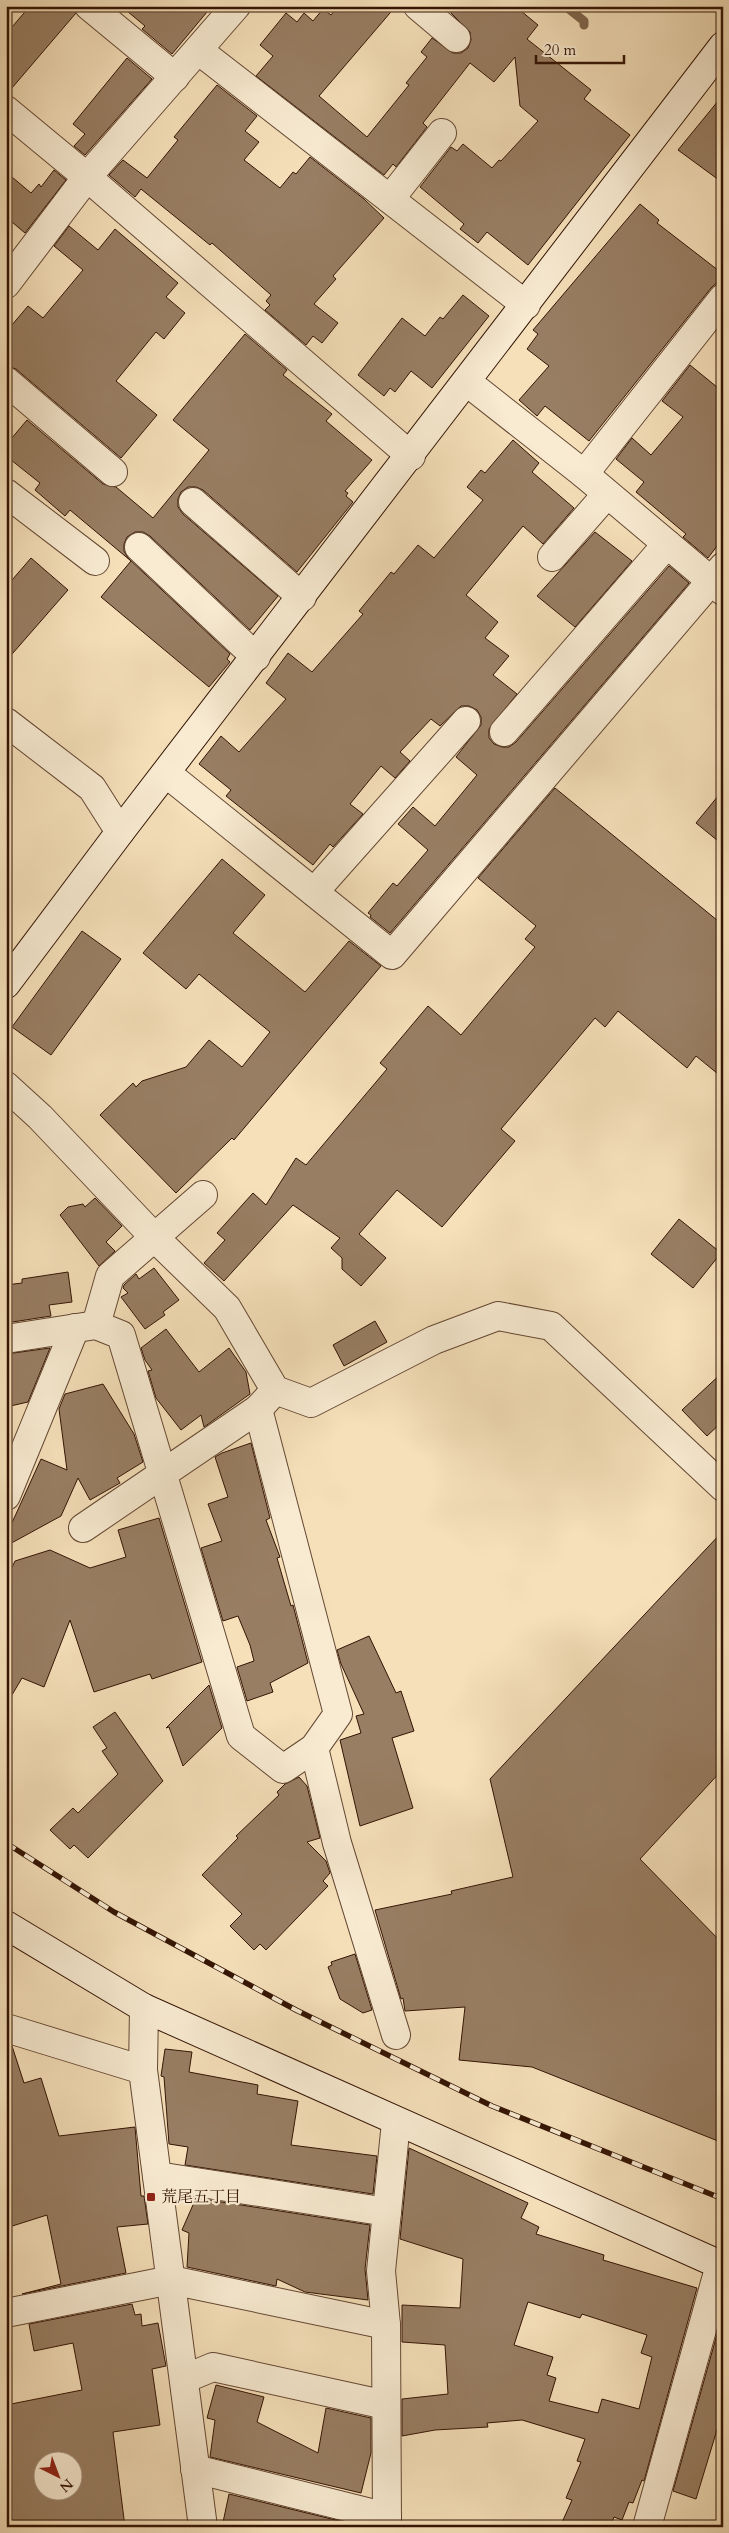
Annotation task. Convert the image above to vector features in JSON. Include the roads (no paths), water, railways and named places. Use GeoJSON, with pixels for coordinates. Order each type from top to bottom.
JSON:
{"type":"FeatureCollection","features":[{"type":"Feature","properties":{"kind":"street"},"geometry":{"type":"LineString","coordinates":[[89,6],[175,77]]}},
{"type":"Feature","properties":{"kind":"street"},"geometry":{"type":"LineString","coordinates":[[6,284],[87,177],[236,6]]}},
{"type":"Feature","properties":{"kind":"street"},"geometry":{"type":"LineString","coordinates":[[418,6],[456,38]]}},
{"type":"Feature","properties":{"kind":"street"},"geometry":{"type":"LineString","coordinates":[[6,984],[120,832],[723,46]]}},
{"type":"Feature","properties":{"kind":"street"},"geometry":{"type":"LineString","coordinates":[[198,50],[526,305]]}},
{"type":"Feature","properties":{"kind":"street"},"geometry":{"type":"LineString","coordinates":[[6,110],[87,177],[410,456]]}},
{"type":"Feature","properties":{"kind":"street"},"geometry":{"type":"LineString","coordinates":[[390,199],[442,134]]}},
{"type":"Feature","properties":{"kind":"street"},"geometry":{"type":"LineString","coordinates":[[584,474],[723,298]]}},
{"type":"Feature","properties":{"kind":"street"},"geometry":{"type":"LineString","coordinates":[[6,382],[114,472]]}},
{"type":"Feature","properties":{"kind":"street"},"geometry":{"type":"LineString","coordinates":[[166,773],[392,955],[719,579],[667,544],[584,474],[467,382]]}},
{"type":"Feature","properties":{"kind":"street"},"geometry":{"type":"LineString","coordinates":[[6,493],[95,562]]}},
{"type":"Feature","properties":{"kind":"street"},"geometry":{"type":"LineString","coordinates":[[552,557],[607,494]]}},
{"type":"Feature","properties":{"kind":"street"},"geometry":{"type":"LineString","coordinates":[[193,502],[302,597]]}},
{"type":"Feature","properties":{"kind":"street"},"geometry":{"type":"LineString","coordinates":[[504,732],[667,544]]}},
{"type":"Feature","properties":{"kind":"street"},"geometry":{"type":"LineString","coordinates":[[139,547],[256,657]]}},
{"type":"Feature","properties":{"kind":"street"},"geometry":{"type":"LineString","coordinates":[[6,722],[92,788],[120,832]]}},
{"type":"Feature","properties":{"kind":"street"},"geometry":{"type":"LineString","coordinates":[[314,892],[466,722]]}},
{"type":"Feature","properties":{"kind":"street"},"geometry":{"type":"LineString","coordinates":[[6,1086],[40,1117],[156,1239],[227,1308],[266,1400],[338,1714],[314,1748],[283,1769],[241,1736],[121,1334],[85,1327],[6,1339]]}},
{"type":"Feature","properties":{"kind":"street"},"geometry":{"type":"LineString","coordinates":[[6,1496],[110,1276],[156,1239],[203,1195]]}},
{"type":"Feature","properties":{"kind":"street"},"geometry":{"type":"LineString","coordinates":[[83,1528],[266,1400],[311,1403],[434,1340],[498,1316],[551,1326],[723,1487]]}},
{"type":"Feature","properties":{"kind":"street"},"geometry":{"type":"LineString","coordinates":[[314,1748],[336,1843],[396,2035]]}},
{"type":"Feature","properties":{"kind":"street"},"geometry":{"type":"LineString","coordinates":[[6,1925],[144,2008],[396,2122],[722,2265],[647,2527]]}},
{"type":"Feature","properties":{"kind":"street"},"geometry":{"type":"LineString","coordinates":[[144,2008],[143,2070],[203,2527]]}},
{"type":"Feature","properties":{"kind":"street"},"geometry":{"type":"LineString","coordinates":[[6,2028],[143,2070]]}},
{"type":"Feature","properties":{"kind":"street"},"geometry":{"type":"LineString","coordinates":[[195,2469],[387,2522],[386,2326],[381,2271],[396,2122]]}},
{"type":"Feature","properties":{"kind":"street"},"geometry":{"type":"LineString","coordinates":[[157,2176],[386,2212]]}},
{"type":"Feature","properties":{"kind":"street"},"geometry":{"type":"LineString","coordinates":[[6,2313],[171,2280],[386,2326]]}},
{"type":"Feature","properties":{"kind":"street"},"geometry":{"type":"LineString","coordinates":[[184,2379],[213,2367],[386,2405]]}},
{"type":"Feature","properties":{"kind":"waterway"},"geometry":{"type":"LineString","coordinates":[[565,6],[584,21],[584,25]]}},
{"type":"Feature","properties":{"kind":"railway"},"geometry":{"type":"LineString","coordinates":[[6,1843],[114,1912],[296,2010],[492,2106],[723,2199]]}},
{"type":"Feature","properties":{"kind":"place","name":"荒尾五丁目"},"geometry":{"type":"Point","coordinates":[151,2197]}}]}
